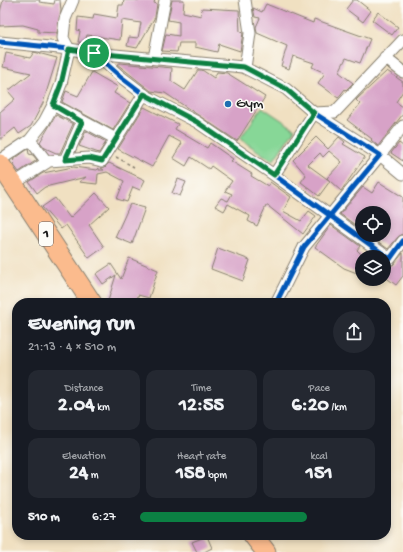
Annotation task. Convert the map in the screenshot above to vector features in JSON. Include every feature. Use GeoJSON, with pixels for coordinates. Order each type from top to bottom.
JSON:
{"type":"FeatureCollection","features":[{"type":"Feature","properties":{"kind":"highway","name":"1"},"geometry":{"type":"LineString","coordinates":[[0,164],[89,298]]}},
{"type":"Feature","properties":{"kind":"highway"},"geometry":{"type":"LineString","coordinates":[[257,540],[266,552]]}},
{"type":"Feature","properties":{"kind":"street"},"geometry":{"type":"LineString","coordinates":[[0,160],[30,140],[44,122],[53,105],[61,84],[69,49],[63,38],[65,19],[73,0]]}},
{"type":"Feature","properties":{"kind":"street"},"geometry":{"type":"LineString","coordinates":[[154,58],[165,0]]}},
{"type":"Feature","properties":{"kind":"street"},"geometry":{"type":"LineString","coordinates":[[245,0],[250,33],[245,68]]}},
{"type":"Feature","properties":{"kind":"street"},"geometry":{"type":"LineString","coordinates":[[314,113],[335,112],[403,40]]}},
{"type":"Feature","properties":{"kind":"street"},"geometry":{"type":"LineString","coordinates":[[0,42],[245,68],[286,89],[314,113],[380,155],[403,174]]}},
{"type":"Feature","properties":{"kind":"street"},"geometry":{"type":"LineString","coordinates":[[94,53],[121,77],[144,94],[197,122],[331,215],[390,259],[403,241]]}},
{"type":"Feature","properties":{"kind":"street"},"geometry":{"type":"LineString","coordinates":[[385,58],[403,72]]}},
{"type":"Feature","properties":{"kind":"street"},"geometry":{"type":"LineString","coordinates":[[13,184],[47,162],[89,158],[102,161],[144,94]]}},
{"type":"Feature","properties":{"kind":"street"},"geometry":{"type":"LineString","coordinates":[[53,105],[116,139]]}},
{"type":"Feature","properties":{"kind":"street"},"geometry":{"type":"LineString","coordinates":[[274,175],[314,113]]}},
{"type":"Feature","properties":{"kind":"street"},"geometry":{"type":"LineString","coordinates":[[65,160],[82,122]]}},
{"type":"Feature","properties":{"kind":"street"},"geometry":{"type":"LineString","coordinates":[[278,298],[304,247],[403,126]]}},
{"type":"Feature","properties":{"kind":"street"},"geometry":{"type":"LineString","coordinates":[[30,140],[47,162]]}},
{"type":"Feature","properties":{"kind":"path"},"geometry":{"type":"LineString","coordinates":[[108,152],[134,167]]}},
{"type":"Feature","properties":{"kind":"green space"},"geometry":{"type":"Polygon","coordinates":[[[262,107],[295,129],[273,161],[240,139],[262,107]]]}},
{"type":"Feature","properties":{"kind":"building"},"geometry":{"type":"Polygon","coordinates":[[[3,0],[40,0],[39,2],[54,4],[55,0],[60,0],[61,11],[57,33],[38,32],[38,29],[23,25],[0,26],[0,12],[3,0]]]}},
{"type":"Feature","properties":{"kind":"building"},"geometry":{"type":"Polygon","coordinates":[[[124,0],[155,0],[154,3],[157,4],[155,17],[137,48],[127,46],[129,37],[138,38],[141,23],[122,20],[120,40],[87,35],[85,43],[78,42],[80,31],[77,30],[78,17],[93,19],[94,14],[117,18],[119,5],[123,5],[124,0]]]}},
{"type":"Feature","properties":{"kind":"building"},"geometry":{"type":"Polygon","coordinates":[[[172,0],[184,0],[183,12],[201,16],[202,8],[239,10],[240,32],[243,33],[240,51],[219,44],[217,52],[195,47],[195,43],[179,43],[177,52],[162,51],[166,34],[179,36],[179,22],[168,20],[172,0]]]}},
{"type":"Feature","properties":{"kind":"building"},"geometry":{"type":"Polygon","coordinates":[[[353,0],[357,0],[371,11],[363,22],[346,9],[353,0]]]}},
{"type":"Feature","properties":{"kind":"building"},"geometry":{"type":"Polygon","coordinates":[[[266,4],[313,23],[314,19],[370,39],[360,63],[346,58],[339,72],[353,83],[346,90],[345,89],[338,98],[318,83],[325,73],[312,67],[314,63],[293,56],[289,69],[281,66],[287,46],[257,33],[256,27],[260,18],[255,17],[253,8],[262,12],[266,4]]]}},
{"type":"Feature","properties":{"kind":"building"},"geometry":{"type":"Polygon","coordinates":[[[378,12],[398,27],[392,35],[372,20],[378,12]]]}},
{"type":"Feature","properties":{"kind":"building"},"geometry":{"type":"Polygon","coordinates":[[[34,52],[57,58],[43,103],[31,126],[19,134],[15,128],[0,140],[0,112],[15,99],[8,91],[31,73],[3,67],[6,53],[30,58],[34,52]]]}},
{"type":"Feature","properties":{"kind":"building"},"geometry":{"type":"Polygon","coordinates":[[[120,63],[172,68],[171,81],[185,90],[198,70],[202,70],[214,78],[217,72],[227,73],[265,97],[237,141],[165,93],[151,91],[117,64],[120,63]]]}},
{"type":"Feature","properties":{"kind":"building"},"geometry":{"type":"Polygon","coordinates":[[[387,71],[403,82],[403,91],[396,102],[403,107],[403,114],[378,146],[371,140],[372,139],[347,120],[360,104],[356,100],[387,71]]]}},
{"type":"Feature","properties":{"kind":"building"},"geometry":{"type":"Polygon","coordinates":[[[92,72],[118,87],[114,93],[130,103],[113,130],[62,102],[66,91],[78,96],[92,72]]]}},
{"type":"Feature","properties":{"kind":"building"},"geometry":{"type":"Polygon","coordinates":[[[144,107],[178,124],[175,129],[207,148],[210,143],[233,159],[231,161],[252,174],[251,176],[268,186],[270,182],[291,197],[283,211],[301,221],[309,211],[316,216],[303,234],[268,206],[266,206],[257,226],[248,221],[250,216],[228,204],[224,211],[215,206],[221,198],[228,201],[232,194],[225,191],[232,181],[211,166],[209,169],[191,157],[186,166],[173,158],[182,143],[169,136],[152,167],[118,149],[144,107]]]}},
{"type":"Feature","properties":{"kind":"building"},"geometry":{"type":"Polygon","coordinates":[[[56,115],[73,124],[60,153],[56,153],[45,148],[40,142],[56,115]]]}},
{"type":"Feature","properties":{"kind":"building"},"geometry":{"type":"Polygon","coordinates":[[[86,131],[106,142],[99,153],[79,146],[86,131]]]}},
{"type":"Feature","properties":{"kind":"building"},"geometry":{"type":"Polygon","coordinates":[[[316,137],[328,149],[339,137],[345,142],[343,144],[365,157],[341,191],[330,181],[319,196],[301,182],[306,175],[293,160],[316,137]],[[329,151],[323,157],[320,153],[308,165],[330,181],[327,178],[342,162],[329,151]]]}},
{"type":"Feature","properties":{"kind":"building"},"geometry":{"type":"Polygon","coordinates":[[[399,143],[403,146],[403,161],[391,153],[399,143]]]}},
{"type":"Feature","properties":{"kind":"building"},"geometry":{"type":"Polygon","coordinates":[[[28,149],[29,154],[33,155],[37,160],[19,172],[13,164],[15,162],[13,160],[28,149]]]}},
{"type":"Feature","properties":{"kind":"building"},"geometry":{"type":"Polygon","coordinates":[[[109,163],[145,180],[140,190],[133,187],[127,202],[117,199],[124,181],[107,172],[98,174],[97,184],[79,182],[86,177],[45,187],[37,193],[29,182],[43,173],[73,167],[97,170],[99,168],[99,170],[104,170],[101,168],[105,167],[109,163]]]}},
{"type":"Feature","properties":{"kind":"building"},"geometry":{"type":"Polygon","coordinates":[[[178,179],[186,182],[180,196],[172,193],[178,179]]]}},
{"type":"Feature","properties":{"kind":"building"},"geometry":{"type":"Polygon","coordinates":[[[379,182],[403,197],[403,234],[398,237],[388,249],[378,242],[391,242],[391,206],[355,206],[355,225],[340,214],[363,187],[372,193],[379,182]]]}},
{"type":"Feature","properties":{"kind":"building"},"geometry":{"type":"Polygon","coordinates":[[[96,193],[109,207],[89,225],[104,247],[89,258],[66,225],[61,229],[42,207],[55,198],[70,218],[96,193]]]}},
{"type":"Feature","properties":{"kind":"building"},"geometry":{"type":"Polygon","coordinates":[[[130,204],[145,208],[132,244],[115,237],[130,204]]]}},
{"type":"Feature","properties":{"kind":"building"},"geometry":{"type":"Polygon","coordinates":[[[331,225],[360,246],[357,250],[355,250],[355,272],[344,268],[315,247],[331,225]]]}},
{"type":"Feature","properties":{"kind":"building"},"geometry":{"type":"Polygon","coordinates":[[[218,248],[250,260],[243,281],[211,269],[218,248]]]}},
{"type":"Feature","properties":{"kind":"building"},"geometry":{"type":"Polygon","coordinates":[[[403,253],[403,276],[396,285],[391,281],[391,265],[393,265],[403,253]]]}},
{"type":"Feature","properties":{"kind":"building"},"geometry":{"type":"Polygon","coordinates":[[[129,258],[158,270],[149,298],[138,295],[138,298],[109,298],[116,275],[103,284],[96,274],[111,264],[121,279],[129,258]]]}},
{"type":"Feature","properties":{"kind":"building"},"geometry":{"type":"Polygon","coordinates":[[[197,540],[209,540],[212,548],[204,552],[197,552],[192,542],[197,540]]]}},
{"type":"Feature","properties":{"kind":"cycle path"},"geometry":{"type":"LineString","coordinates":[[0,42],[94,53],[243,67],[286,89],[314,113],[380,155],[304,247],[278,298]]}},
{"type":"Feature","properties":{"kind":"cycle path"},"geometry":{"type":"LineString","coordinates":[[94,53],[121,77],[146,96],[197,122],[274,175],[390,259],[403,241]]}},
{"type":"Feature","properties":{"kind":"place","name":"Gym"},"geometry":{"type":"Point","coordinates":[228,104]}},
{"type":"Feature","properties":{"kind":"route"},"geometry":{"type":"LineString","coordinates":[[69,49],[94,53],[244,67],[286,89],[314,113],[274,175],[197,122],[144,94],[102,161],[89,158],[65,160],[82,122],[53,105],[61,84],[69,49]]}}]}
